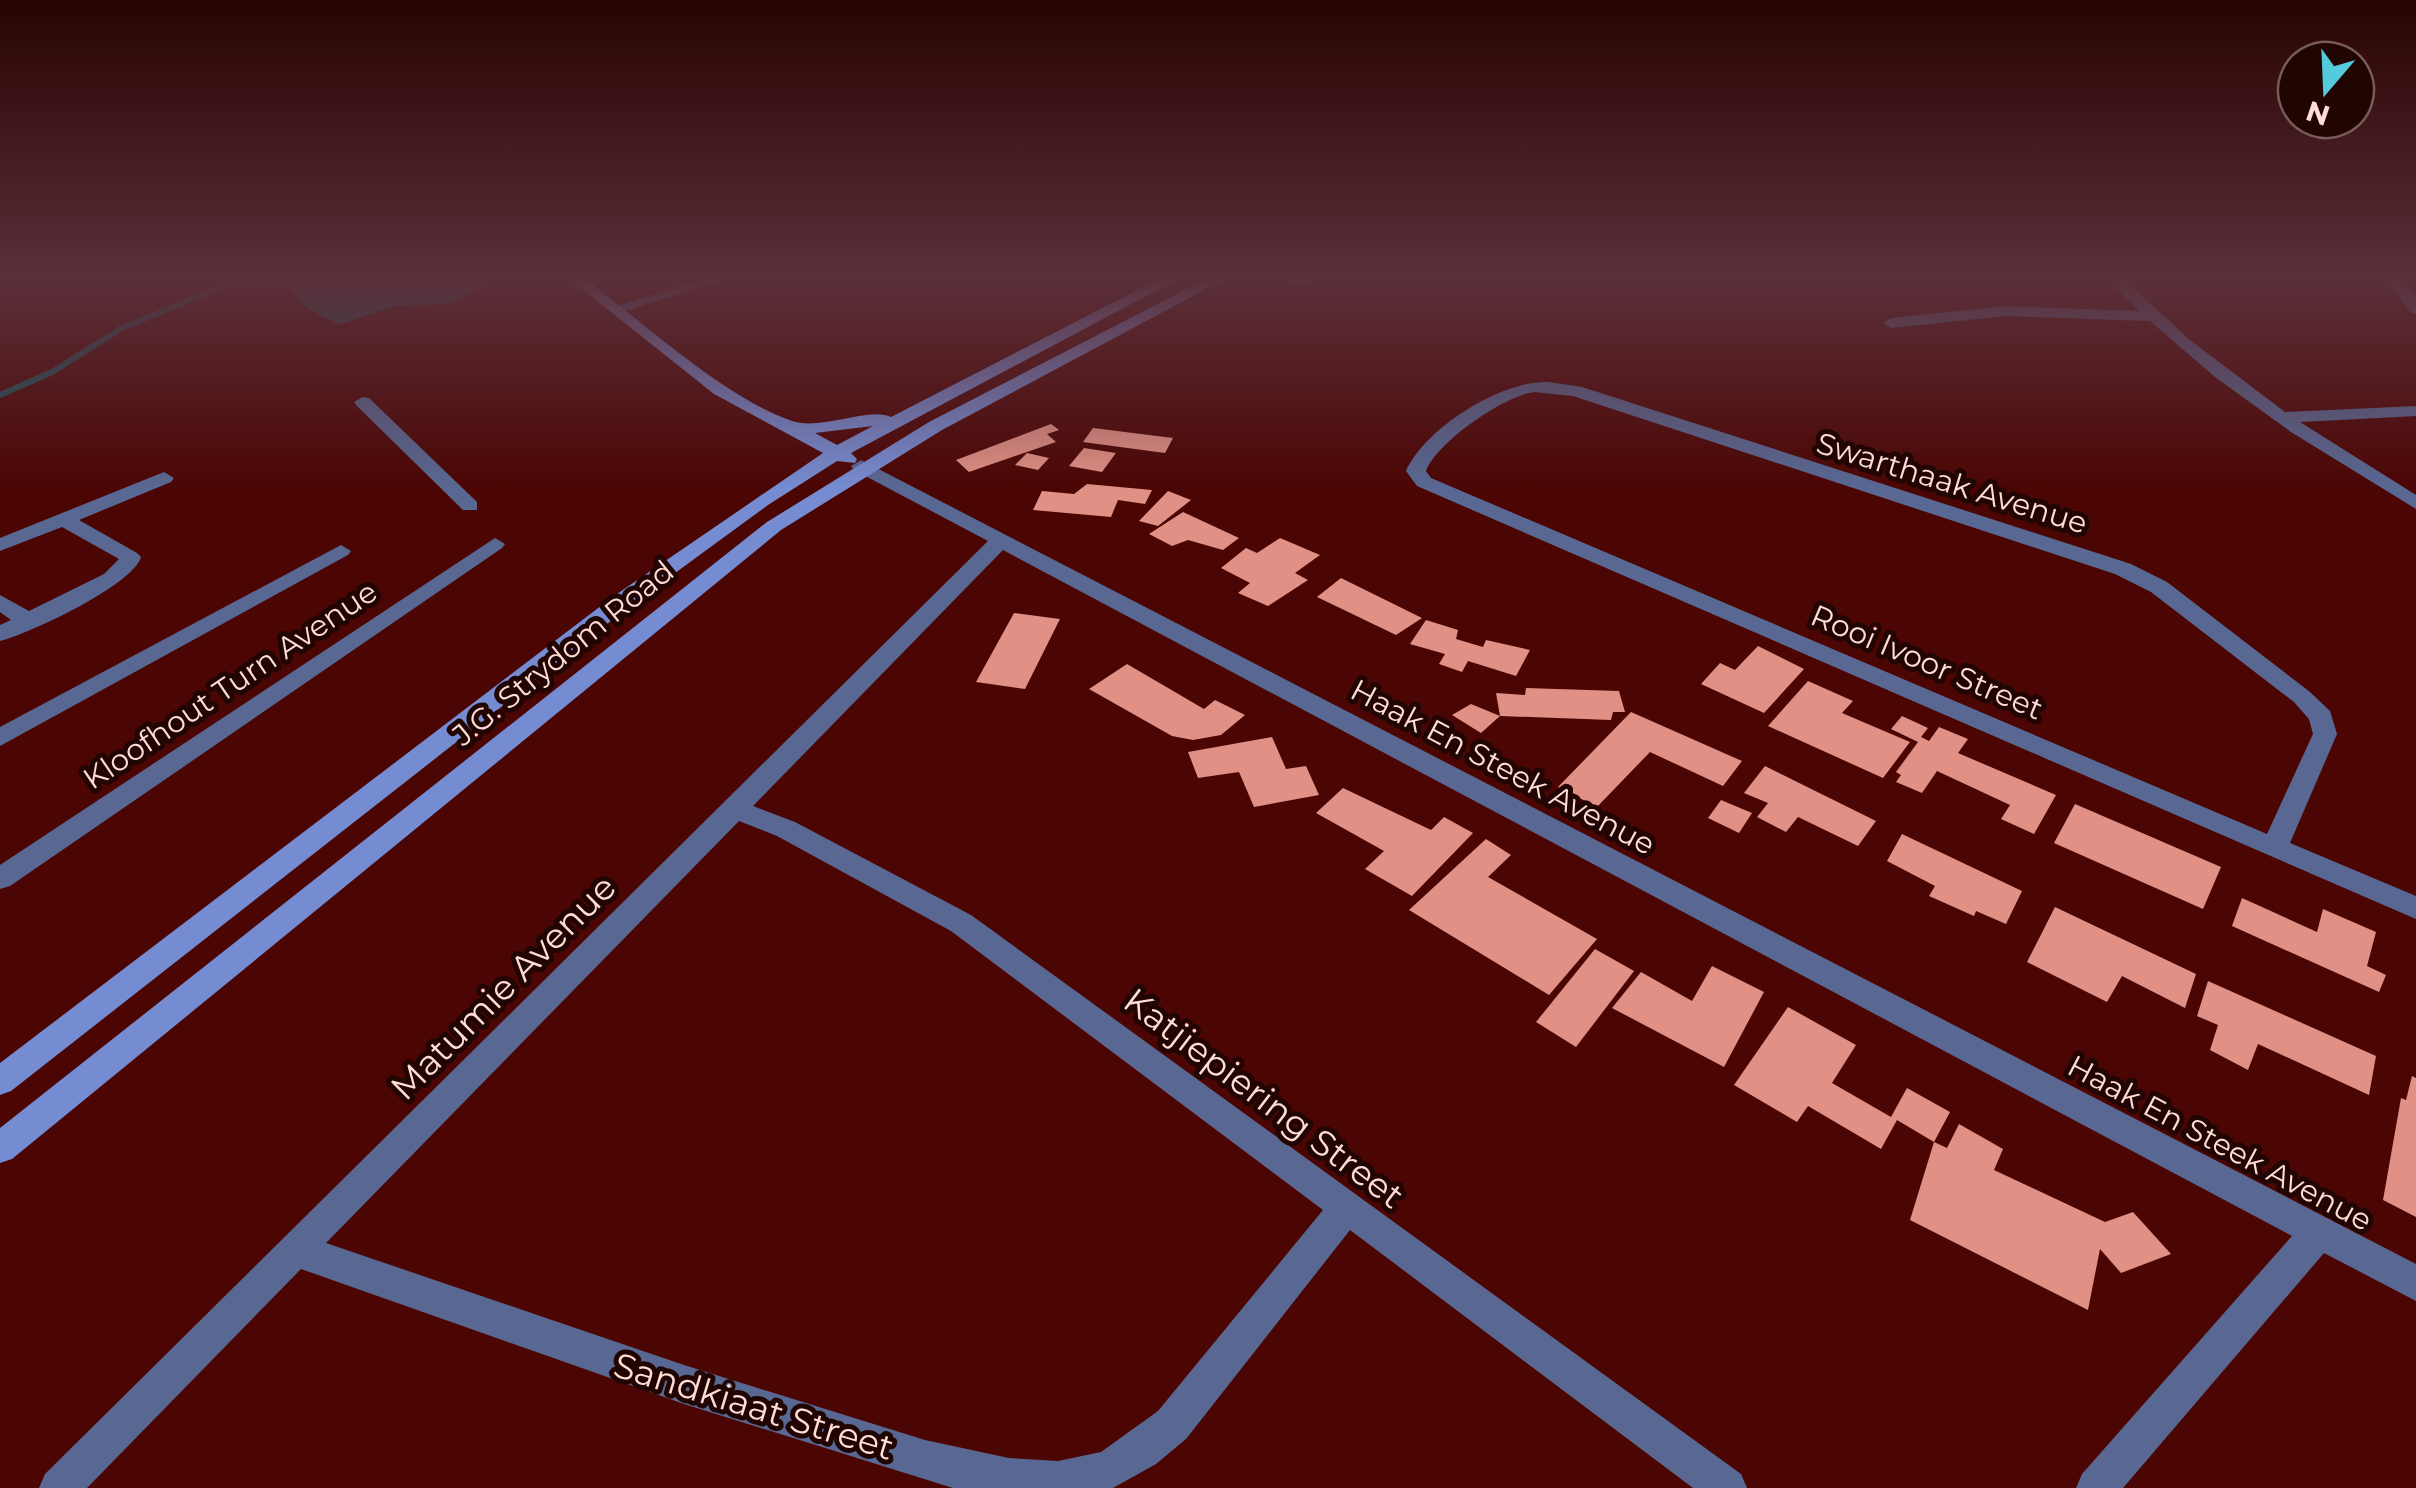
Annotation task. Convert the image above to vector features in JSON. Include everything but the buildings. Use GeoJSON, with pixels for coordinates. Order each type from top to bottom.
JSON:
{"type":"FeatureCollection","features":[{"type":"Feature","properties":{"kind":"street","name":"Haak En Steek Avenue"},"geometry":{"type":"LineString","coordinates":[[666,349],[706,381],[784,427],[2416,1283]]}},
{"type":"Feature","properties":{"kind":"street","name":"J.G. Strydom Road"},"geometry":{"type":"LineString","coordinates":[[0,1081],[666,568],[849,460],[922,408],[1035,349]]}},
{"type":"Feature","properties":{"kind":"street","name":"J.G. Strydom Road"},"geometry":{"type":"LineString","coordinates":[[0,1148],[760,537],[849,460],[946,417],[1079,349]]}},
{"type":"Feature","properties":{"kind":"street"},"geometry":{"type":"LineString","coordinates":[[2191,349],[2416,503]]}},
{"type":"Feature","properties":{"kind":"street","name":"Swarthaak Avenue"},"geometry":{"type":"LineString","coordinates":[[1416,471],[1418,460],[1432,445],[1508,394],[1547,386],[1576,391],[1782,461],[2123,568],[2187,608],[2302,697],[2321,717],[2323,741],[2274,848]]}},
{"type":"Feature","properties":{"kind":"street"},"geometry":{"type":"LineString","coordinates":[[362,402],[470,506]]}},
{"type":"Feature","properties":{"kind":"street"},"geometry":{"type":"LineString","coordinates":[[784,427],[845,427],[922,408]]}},
{"type":"Feature","properties":{"kind":"street"},"geometry":{"type":"LineString","coordinates":[[2286,417],[2316,412],[2416,411]]}},
{"type":"Feature","properties":{"kind":"street","name":"Rooi Ivoor Street"},"geometry":{"type":"LineString","coordinates":[[1416,471],[1424,482],[2416,908]]}},
{"type":"Feature","properties":{"kind":"street"},"geometry":{"type":"LineString","coordinates":[[0,546],[164,478]]}},
{"type":"Feature","properties":{"kind":"street"},"geometry":{"type":"LineString","coordinates":[[0,634],[112,578],[130,563],[130,557],[62,519]]}},
{"type":"Feature","properties":{"kind":"street","name":"Matumie Avenue"},"geometry":{"type":"LineString","coordinates":[[59,1488],[1000,540]]}},
{"type":"Feature","properties":{"kind":"street","name":"Kloofhout Turn Avenue"},"geometry":{"type":"LineString","coordinates":[[0,879],[495,544]]}},
{"type":"Feature","properties":{"kind":"street"},"geometry":{"type":"LineString","coordinates":[[0,738],[340,550]]}},
{"type":"Feature","properties":{"kind":"street"},"geometry":{"type":"LineString","coordinates":[[0,602],[28,620]]}},
{"type":"Feature","properties":{"kind":"street","name":"Katjiepiering Street"},"geometry":{"type":"LineString","coordinates":[[733,808],[786,829],[935,906],[1727,1488]]}},
{"type":"Feature","properties":{"kind":"street","name":"Sandkiaat Street"},"geometry":{"type":"LineString","coordinates":[[296,1250],[651,1377],[924,1459],[1036,1482],[1112,1470],[1142,1454],[1172,1425],[1346,1208]]}},
{"type":"Feature","properties":{"kind":"street"},"geometry":{"type":"LineString","coordinates":[[2096,1488],[2319,1232]]}},
{"type":"Feature","properties":{"kind":"waterway"},"geometry":{"type":"LineString","coordinates":[[0,395],[52,372],[88,349]]}}]}
